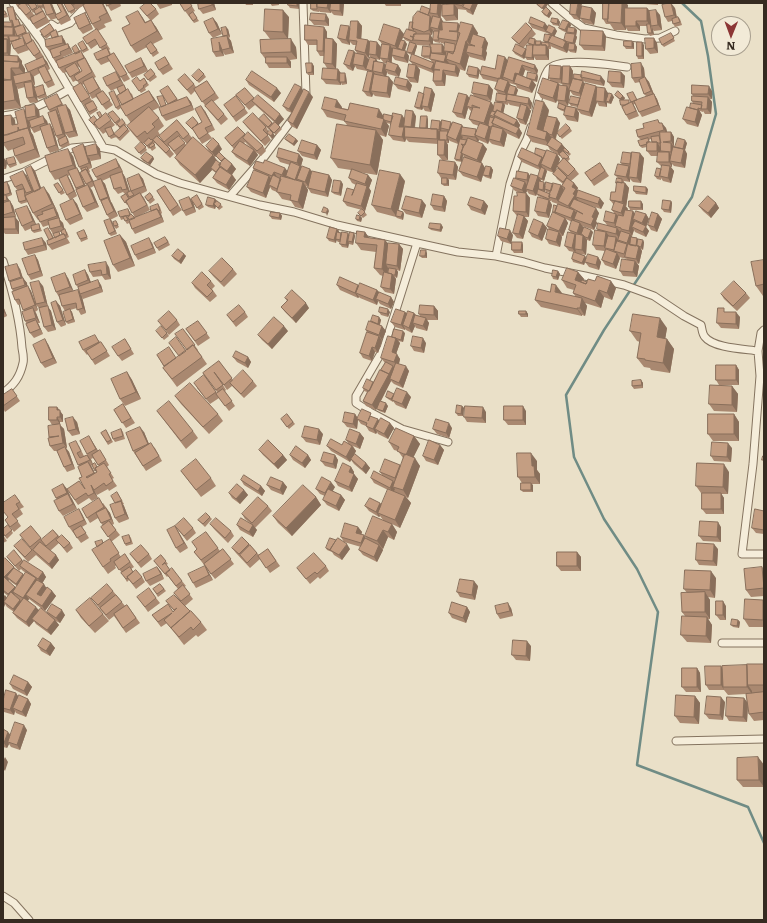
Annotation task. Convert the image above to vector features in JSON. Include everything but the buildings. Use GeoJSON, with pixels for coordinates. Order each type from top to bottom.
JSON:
{"type":"FeatureCollection","features":[{"type":"Feature","properties":{"kind":"street"},"geometry":{"type":"LineString","coordinates":[[13,3],[36,33],[103,147]]}},
{"type":"Feature","properties":{"kind":"street"},"geometry":{"type":"LineString","coordinates":[[36,33],[51,24],[57,28],[70,23],[87,5],[93,3]]}},
{"type":"Feature","properties":{"kind":"street"},"geometry":{"type":"LineString","coordinates":[[230,196],[265,156],[291,123],[306,94],[303,3]]}},
{"type":"Feature","properties":{"kind":"street"},"geometry":{"type":"LineString","coordinates":[[552,3],[584,28],[616,35],[645,39],[660,38],[675,31]]}},
{"type":"Feature","properties":{"kind":"street"},"geometry":{"type":"LineString","coordinates":[[496,256],[510,184],[520,153],[527,139],[543,81],[548,70],[555,64],[592,63],[627,67]]}},
{"type":"Feature","properties":{"kind":"street"},"geometry":{"type":"LineString","coordinates":[[3,116],[13,115],[37,107],[70,89]]}},
{"type":"Feature","properties":{"kind":"street"},"geometry":{"type":"LineString","coordinates":[[3,179],[24,172],[72,148],[82,146],[103,147],[115,150],[156,174],[180,183],[260,205],[294,212],[337,225],[417,243],[458,252],[496,256],[624,285],[654,296],[684,316],[701,325],[704,336],[712,342],[731,348],[758,350]]}},
{"type":"Feature","properties":{"kind":"street"},"geometry":{"type":"LineString","coordinates":[[417,243],[384,348],[356,396],[356,403],[402,429],[448,442]]}},
{"type":"Feature","properties":{"kind":"street"},"geometry":{"type":"LineString","coordinates":[[3,261],[9,280],[21,336],[24,362],[20,375],[13,386],[3,393]]}},
{"type":"Feature","properties":{"kind":"street"},"geometry":{"type":"LineString","coordinates":[[764,330],[758,350],[760,376],[756,435],[742,554],[764,554]]}},
{"type":"Feature","properties":{"kind":"street"},"geometry":{"type":"LineString","coordinates":[[722,643],[764,643]]}},
{"type":"Feature","properties":{"kind":"street"},"geometry":{"type":"LineString","coordinates":[[676,742],[764,740]]}},
{"type":"Feature","properties":{"kind":"street"},"geometry":{"type":"LineString","coordinates":[[3,896],[14,903],[29,920]]}},
{"type":"Feature","properties":{"kind":"waterway"},"geometry":{"type":"LineString","coordinates":[[682,3],[701,21],[708,56],[716,114],[692,197],[604,330],[566,395],[574,457],[604,519],[637,569],[658,612],[637,765],[748,807],[764,843]]}}]}
